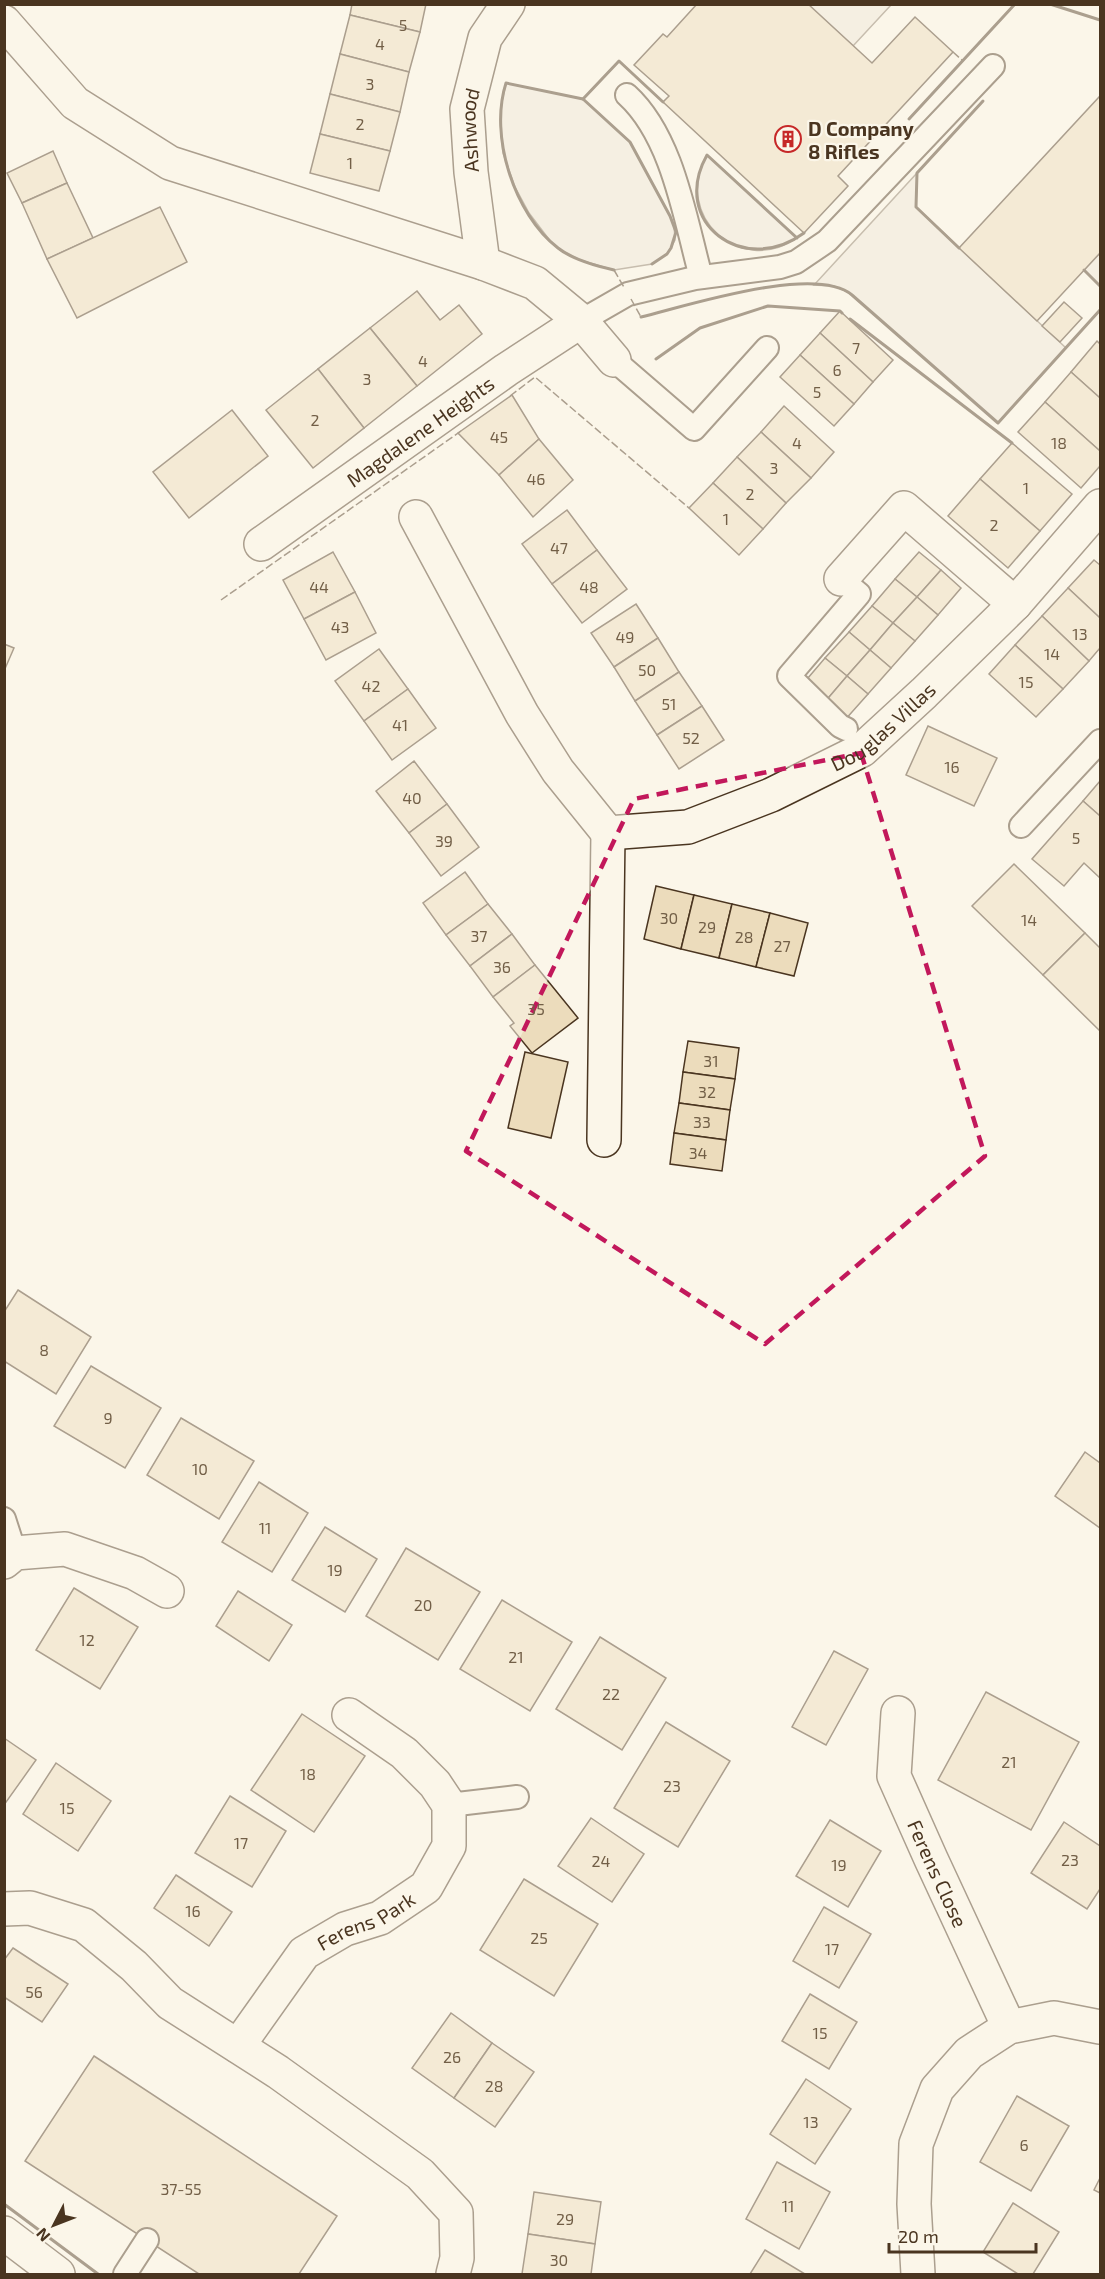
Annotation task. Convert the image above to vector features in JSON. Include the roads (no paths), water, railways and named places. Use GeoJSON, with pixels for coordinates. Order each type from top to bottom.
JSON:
{"type":"FeatureCollection","features":[{"type":"Feature","properties":{"kind":"street","name":"Ashwood"},"geometry":{"type":"LineString","coordinates":[[483,263],[471,172],[467,109],[485,38],[508,4]]}},
{"type":"Feature","properties":{"kind":"street"},"geometry":{"type":"LineString","coordinates":[[4,22],[75,104],[170,163],[483,263],[535,283],[581,321],[614,360]]}},
{"type":"Feature","properties":{"kind":"street","name":"Magdalene Heights"},"geometry":{"type":"LineString","coordinates":[[261,544],[506,370],[581,321]]}},
{"type":"Feature","properties":{"kind":"street"},"geometry":{"type":"LineString","coordinates":[[841,579],[904,508],[1015,604]]}},
{"type":"Feature","properties":{"kind":"street"},"geometry":{"type":"LineString","coordinates":[[416,517],[522,714],[558,771],[608,833],[603,1140]]}},
{"type":"Feature","properties":{"kind":"street","name":"Douglas Villas"},"geometry":{"type":"LineString","coordinates":[[608,833],[688,827],[771,795],[862,750],[1015,604],[1095,519]]}},
{"type":"Feature","properties":{"kind":"street"},"geometry":{"type":"LineString","coordinates":[[10,1558],[65,1549],[135,1573],[167,1591]]}},
{"type":"Feature","properties":{"kind":"street","name":"Ferens Close"},"geometry":{"type":"LineString","coordinates":[[898,1713],[894,1776],[930,1859],[1010,2027]]}},
{"type":"Feature","properties":{"kind":"street"},"geometry":{"type":"LineString","coordinates":[[349,1715],[404,1753],[435,1784],[449,1805]]}},
{"type":"Feature","properties":{"kind":"street","name":"Ferens Park"},"geometry":{"type":"LineString","coordinates":[[238,2046],[304,1953],[345,1929],[380,1918],[426,1887],[449,1846],[449,1805]]}},
{"type":"Feature","properties":{"kind":"street"},"geometry":{"type":"LineString","coordinates":[[4,1909],[30,1908],[84,1924],[134,1965],[170,2003],[278,2072],[420,2174],[456,2213],[457,2258],[453,2274]]}},
{"type":"Feature","properties":{"kind":"street"},"geometry":{"type":"LineString","coordinates":[[918,2274],[914,2204],[916,2144],[937,2090],[969,2053],[1010,2027],[1054,2018],[1101,2027]]}},
{"type":"Feature","properties":{"kind":"street"},"geometry":{"type":"LineString","coordinates":[[4,2233],[58,2274]]}},
{"type":"Feature","properties":{"kind":"lane"},"geometry":{"type":"LineString","coordinates":[[581,321],[628,294],[661,285],[780,267],[796,262],[812,253],[827,241],[993,66]]}},
{"type":"Feature","properties":{"kind":"lane"},"geometry":{"type":"LineString","coordinates":[[627,95],[640,107],[655,130],[667,156],[701,278]]}},
{"type":"Feature","properties":{"kind":"lane"},"geometry":{"type":"LineString","coordinates":[[614,360],[694,429],[767,348]]}},
{"type":"Feature","properties":{"kind":"lane"},"geometry":{"type":"LineString","coordinates":[[841,579],[859,594],[789,676],[840,726],[846,729]]}},
{"type":"Feature","properties":{"kind":"lane"},"geometry":{"type":"LineString","coordinates":[[1021,826],[1101,741]]}},
{"type":"Feature","properties":{"kind":"lane"},"geometry":{"type":"LineString","coordinates":[[4,1520],[10,1558]]}},
{"type":"Feature","properties":{"kind":"lane"},"geometry":{"type":"LineString","coordinates":[[449,1805],[517,1797]]}},
{"type":"Feature","properties":{"kind":"lane"},"geometry":{"type":"LineString","coordinates":[[125,2274],[147,2241]]}},
{"type":"Feature","properties":{"kind":"place","name":"D Company 8 Rifles"},"geometry":{"type":"Point","coordinates":[788,139]}}]}
